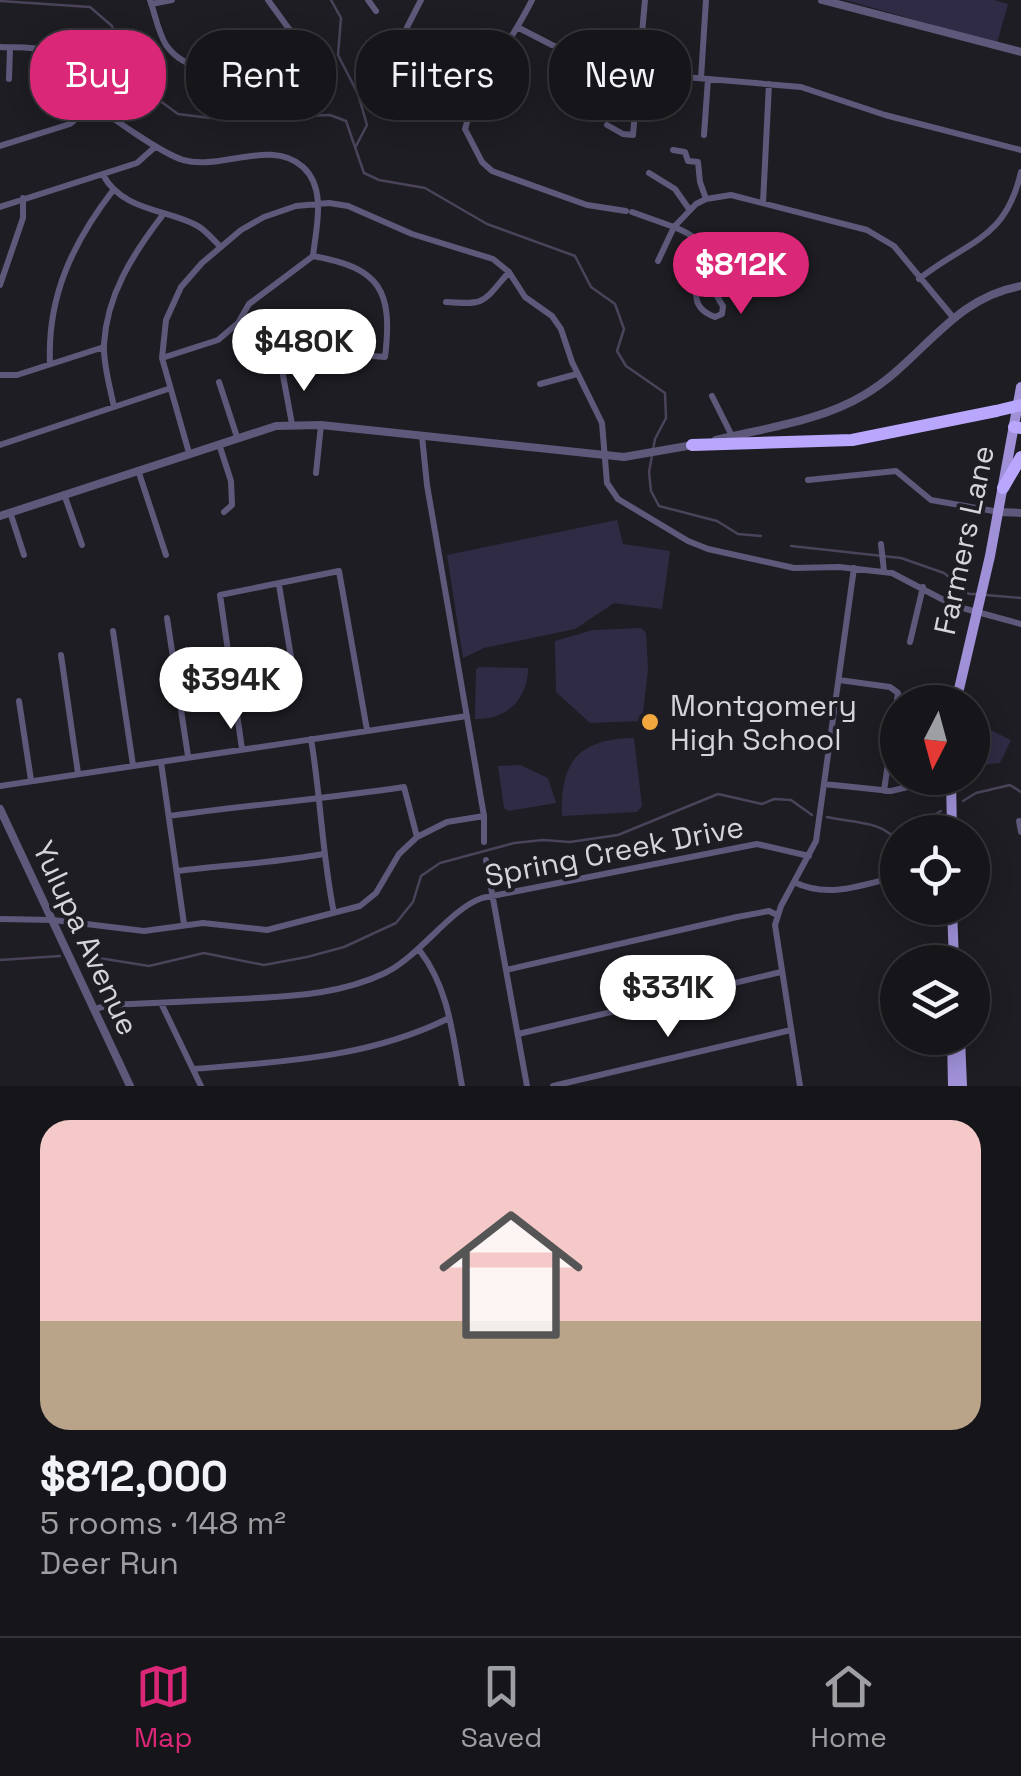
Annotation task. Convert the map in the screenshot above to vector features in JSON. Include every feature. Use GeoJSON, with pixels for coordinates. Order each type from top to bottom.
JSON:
{"type":"FeatureCollection","features":[{"type":"Feature","properties":{"kind":"highway"},"geometry":{"type":"LineString","coordinates":[[692,446],[861,439],[1021,405]]}},
{"type":"Feature","properties":{"kind":"highway"},"geometry":{"type":"LineString","coordinates":[[1003,488],[1021,457]]}},
{"type":"Feature","properties":{"kind":"main road","name":"Farmers Lane"},"geometry":{"type":"LineString","coordinates":[[960,685],[1017,427],[1021,387]]}},
{"type":"Feature","properties":{"kind":"main road"},"geometry":{"type":"LineString","coordinates":[[952,1055],[953,1086]]}},
{"type":"Feature","properties":{"kind":"main road"},"geometry":{"type":"LineString","coordinates":[[961,1055],[962,1086]]}},
{"type":"Feature","properties":{"kind":"street"},"geometry":{"type":"LineString","coordinates":[[172,0],[150,2],[164,42],[178,59],[203,68],[236,66],[254,59],[289,29],[268,0]]}},
{"type":"Feature","properties":{"kind":"street"},"geometry":{"type":"LineString","coordinates":[[368,0],[376,11]]}},
{"type":"Feature","properties":{"kind":"street"},"geometry":{"type":"LineString","coordinates":[[406,30],[421,0]]}},
{"type":"Feature","properties":{"kind":"street"},"geometry":{"type":"LineString","coordinates":[[532,0],[469,111],[465,129],[482,162],[492,170],[587,205],[629,212],[674,227],[708,251],[711,285],[724,308],[715,317],[700,309],[696,297],[698,283],[710,276]]}},
{"type":"Feature","properties":{"kind":"street"},"geometry":{"type":"LineString","coordinates":[[642,30],[645,0]]}},
{"type":"Feature","properties":{"kind":"street"},"geometry":{"type":"LineString","coordinates":[[704,134],[706,0]]}},
{"type":"Feature","properties":{"kind":"street"},"geometry":{"type":"LineString","coordinates":[[822,0],[1021,52]]}},
{"type":"Feature","properties":{"kind":"street"},"geometry":{"type":"LineString","coordinates":[[519,28],[549,43]]}},
{"type":"Feature","properties":{"kind":"street"},"geometry":{"type":"LineString","coordinates":[[0,47],[30,48]]}},
{"type":"Feature","properties":{"kind":"street"},"geometry":{"type":"LineString","coordinates":[[9,79],[10,48]]}},
{"type":"Feature","properties":{"kind":"street"},"geometry":{"type":"LineString","coordinates":[[691,78],[818,92],[1021,150]]}},
{"type":"Feature","properties":{"kind":"street"},"geometry":{"type":"LineString","coordinates":[[763,203],[769,84]]}},
{"type":"Feature","properties":{"kind":"street"},"geometry":{"type":"LineString","coordinates":[[0,146],[75,120]]}},
{"type":"Feature","properties":{"kind":"street"},"geometry":{"type":"LineString","coordinates":[[119,120],[179,159],[194,162],[281,156],[304,168],[316,189],[318,203],[313,256]]}},
{"type":"Feature","properties":{"kind":"street"},"geometry":{"type":"LineString","coordinates":[[607,126],[632,134],[633,120]]}},
{"type":"Feature","properties":{"kind":"street"},"geometry":{"type":"LineString","coordinates":[[0,207],[137,164],[155,146]]}},
{"type":"Feature","properties":{"kind":"street"},"geometry":{"type":"LineString","coordinates":[[672,150],[685,152],[688,161],[698,162],[706,199]]}},
{"type":"Feature","properties":{"kind":"street"},"geometry":{"type":"LineString","coordinates":[[919,279],[1000,223],[1016,194],[1021,172]]}},
{"type":"Feature","properties":{"kind":"street"},"geometry":{"type":"LineString","coordinates":[[649,173],[668,182],[689,208]]}},
{"type":"Feature","properties":{"kind":"street"},"geometry":{"type":"LineString","coordinates":[[103,175],[114,189],[162,216],[200,227],[221,248]]}},
{"type":"Feature","properties":{"kind":"street"},"geometry":{"type":"LineString","coordinates":[[50,364],[51,323],[60,280],[76,244],[114,189]]}},
{"type":"Feature","properties":{"kind":"street"},"geometry":{"type":"LineString","coordinates":[[658,261],[674,227],[689,208],[706,199],[731,195],[884,238],[952,316]]}},
{"type":"Feature","properties":{"kind":"street"},"geometry":{"type":"LineString","coordinates":[[0,285],[22,218],[24,198]]}},
{"type":"Feature","properties":{"kind":"street"},"geometry":{"type":"LineString","coordinates":[[188,453],[162,358],[164,326],[177,294],[196,269],[264,216],[284,208],[318,203],[360,209],[404,231],[493,259],[509,272],[525,298],[548,312],[558,324],[604,428],[607,483],[613,494],[693,543],[783,566],[884,571],[956,606],[1021,624]]}},
{"type":"Feature","properties":{"kind":"street"},"geometry":{"type":"LineString","coordinates":[[114,406],[104,347],[109,308],[121,276],[162,216]]}},
{"type":"Feature","properties":{"kind":"street"},"geometry":{"type":"LineString","coordinates":[[162,358],[218,340],[238,323],[249,304],[313,256],[342,261],[376,281],[388,308],[385,357],[361,355]]}},
{"type":"Feature","properties":{"kind":"street"},"geometry":{"type":"LineString","coordinates":[[446,302],[482,302],[509,272]]}},
{"type":"Feature","properties":{"kind":"street"},"geometry":{"type":"LineString","coordinates":[[24,556],[5,514],[237,437],[292,424],[638,457],[821,414],[862,397],[899,370],[952,316],[984,296],[1021,286]]}},
{"type":"Feature","properties":{"kind":"street"},"geometry":{"type":"LineString","coordinates":[[0,375],[17,375],[104,347]]}},
{"type":"Feature","properties":{"kind":"street"},"geometry":{"type":"LineString","coordinates":[[282,370],[292,424]]}},
{"type":"Feature","properties":{"kind":"street"},"geometry":{"type":"LineString","coordinates":[[540,384],[578,374]]}},
{"type":"Feature","properties":{"kind":"street"},"geometry":{"type":"LineString","coordinates":[[219,382],[237,437]]}},
{"type":"Feature","properties":{"kind":"street"},"geometry":{"type":"LineString","coordinates":[[0,445],[168,389]]}},
{"type":"Feature","properties":{"kind":"street"},"geometry":{"type":"LineString","coordinates":[[712,396],[732,436]]}},
{"type":"Feature","properties":{"kind":"street"},"geometry":{"type":"LineString","coordinates":[[316,473],[322,425]]}},
{"type":"Feature","properties":{"kind":"street"},"geometry":{"type":"LineString","coordinates":[[422,436],[484,816],[484,842]]}},
{"type":"Feature","properties":{"kind":"street"},"geometry":{"type":"LineString","coordinates":[[219,443],[232,486],[232,506],[224,512]]}},
{"type":"Feature","properties":{"kind":"street"},"geometry":{"type":"LineString","coordinates":[[138,470],[166,555]]}},
{"type":"Feature","properties":{"kind":"street"},"geometry":{"type":"LineString","coordinates":[[808,480],[896,470],[931,500],[1021,513]]}},
{"type":"Feature","properties":{"kind":"street"},"geometry":{"type":"LineString","coordinates":[[64,494],[82,545]]}},
{"type":"Feature","properties":{"kind":"street"},"geometry":{"type":"LineString","coordinates":[[882,547],[884,571]]}},
{"type":"Feature","properties":{"kind":"street"},"geometry":{"type":"LineString","coordinates":[[800,1086],[776,940],[777,915],[810,856],[818,830],[854,568]]}},
{"type":"Feature","properties":{"kind":"street"},"geometry":{"type":"LineString","coordinates":[[242,749],[220,595],[339,571],[367,730]]}},
{"type":"Feature","properties":{"kind":"street"},"geometry":{"type":"LineString","coordinates":[[234,688],[295,681],[278,586]]}},
{"type":"Feature","properties":{"kind":"street"},"geometry":{"type":"LineString","coordinates":[[910,642],[923,587]]}},
{"type":"Feature","properties":{"kind":"street"},"geometry":{"type":"LineString","coordinates":[[167,618],[188,756]]}},
{"type":"Feature","properties":{"kind":"street"},"geometry":{"type":"LineString","coordinates":[[113,631],[133,765]]}},
{"type":"Feature","properties":{"kind":"street"},"geometry":{"type":"LineString","coordinates":[[61,655],[78,773]]}},
{"type":"Feature","properties":{"kind":"street"},"geometry":{"type":"LineString","coordinates":[[839,680],[880,686]]}},
{"type":"Feature","properties":{"kind":"street"},"geometry":{"type":"LineString","coordinates":[[19,702],[31,780]]}},
{"type":"Feature","properties":{"kind":"street"},"geometry":{"type":"LineString","coordinates":[[0,786],[467,716]]}},
{"type":"Feature","properties":{"kind":"street"},"geometry":{"type":"LineString","coordinates":[[311,739],[321,800],[323,854],[334,913]]}},
{"type":"Feature","properties":{"kind":"street"},"geometry":{"type":"LineString","coordinates":[[161,762],[184,924]]}},
{"type":"Feature","properties":{"kind":"street"},"geometry":{"type":"LineString","coordinates":[[824,784],[880,791]]}},
{"type":"Feature","properties":{"kind":"street"},"geometry":{"type":"LineString","coordinates":[[169,816],[404,787],[417,837]]}},
{"type":"Feature","properties":{"kind":"street","name":"Yulupa Avenue"},"geometry":{"type":"LineString","coordinates":[[0,809],[130,1086]]}},
{"type":"Feature","properties":{"kind":"street"},"geometry":{"type":"LineString","coordinates":[[0,920],[52,920],[144,931],[216,923],[262,931],[360,906],[372,897],[399,854],[417,837],[452,820],[484,816]]}},
{"type":"Feature","properties":{"kind":"street"},"geometry":{"type":"LineString","coordinates":[[1019,821],[1021,832]]}},
{"type":"Feature","properties":{"kind":"street","name":"Spring Creek Drive"},"geometry":{"type":"LineString","coordinates":[[95,1010],[110,1005],[332,991],[386,972],[420,950],[471,903],[757,844],[810,856]]}},
{"type":"Feature","properties":{"kind":"street"},"geometry":{"type":"LineString","coordinates":[[177,872],[323,854]]}},
{"type":"Feature","properties":{"kind":"street"},"geometry":{"type":"LineString","coordinates":[[486,860],[527,1086]]}},
{"type":"Feature","properties":{"kind":"street"},"geometry":{"type":"LineString","coordinates":[[794,882],[827,892],[880,880]]}},
{"type":"Feature","properties":{"kind":"street"},"geometry":{"type":"LineString","coordinates":[[506,970],[759,912],[777,915]]}},
{"type":"Feature","properties":{"kind":"street"},"geometry":{"type":"LineString","coordinates":[[420,950],[445,996],[462,1086]]}},
{"type":"Feature","properties":{"kind":"street"},"geometry":{"type":"LineString","coordinates":[[518,1034],[781,972]]}},
{"type":"Feature","properties":{"kind":"street"},"geometry":{"type":"LineString","coordinates":[[161,1003],[201,1086]]}},
{"type":"Feature","properties":{"kind":"street"},"geometry":{"type":"LineString","coordinates":[[193,1070],[308,1060],[394,1042],[449,1018]]}},
{"type":"Feature","properties":{"kind":"street"},"geometry":{"type":"LineString","coordinates":[[553,1086],[791,1030]]}},
{"type":"Feature","properties":{"kind":"shaded area"},"geometry":{"type":"Polygon","coordinates":[[[845,0],[994,0],[1008,4],[997,43],[845,0]]]}},
{"type":"Feature","properties":{"kind":"shaded area"},"geometry":{"type":"Polygon","coordinates":[[[617,520],[623,544],[670,551],[662,609],[614,603],[575,629],[484,648],[463,658],[447,555],[617,520]]]}},
{"type":"Feature","properties":{"kind":"shaded area"},"geometry":{"type":"Polygon","coordinates":[[[641,628],[646,633],[648,670],[642,721],[590,723],[556,692],[555,641],[593,630],[641,628]]]}},
{"type":"Feature","properties":{"kind":"shaded area"},"geometry":{"type":"Polygon","coordinates":[[[528,668],[524,690],[513,706],[496,716],[475,719],[476,670],[528,668]]]}},
{"type":"Feature","properties":{"kind":"shaded area"},"geometry":{"type":"Polygon","coordinates":[[[990,730],[1011,740],[1000,763],[990,764],[990,730]]]}},
{"type":"Feature","properties":{"kind":"shaded area"},"geometry":{"type":"Polygon","coordinates":[[[634,738],[642,806],[637,812],[562,816],[565,781],[577,757],[599,743],[634,738]]]}},
{"type":"Feature","properties":{"kind":"shaded area"},"geometry":{"type":"Polygon","coordinates":[[[520,765],[548,778],[556,803],[508,811],[504,808],[498,766],[520,765]]]}},
{"type":"Feature","properties":{"kind":"waterway"},"geometry":{"type":"LineString","coordinates":[[331,0],[341,18],[338,55],[358,94],[367,125],[356,146]]}},
{"type":"Feature","properties":{"kind":"waterway"},"geometry":{"type":"LineString","coordinates":[[0,1],[90,7],[112,26],[121,46],[118,64],[137,84],[178,114],[210,118],[230,110],[277,106],[304,116],[330,115],[346,121],[364,173],[379,180],[425,188],[487,224],[575,256],[591,287],[615,304],[624,329],[617,351],[626,366],[665,393],[666,418],[655,439],[649,472],[651,491],[659,506],[717,521],[738,534],[761,536]]}},
{"type":"Feature","properties":{"kind":"waterway"},"geometry":{"type":"LineString","coordinates":[[791,546],[901,558],[944,573],[969,594],[978,594]]}},
{"type":"Feature","properties":{"kind":"waterway"},"geometry":{"type":"LineString","coordinates":[[986,595],[1021,598]]}},
{"type":"Feature","properties":{"kind":"waterway"},"geometry":{"type":"LineString","coordinates":[[963,801],[976,793],[1010,785],[1021,792]]}},
{"type":"Feature","properties":{"kind":"waterway"},"geometry":{"type":"LineString","coordinates":[[80,955],[149,966],[204,953],[264,965],[307,957],[344,947],[396,923],[413,902],[421,876],[440,863],[514,843],[570,842],[618,835],[718,794],[762,804],[774,799],[791,800],[812,815]]}},
{"type":"Feature","properties":{"kind":"waterway"},"geometry":{"type":"LineString","coordinates":[[933,815],[941,811]]}},
{"type":"Feature","properties":{"kind":"waterway"},"geometry":{"type":"LineString","coordinates":[[827,817],[880,828]]}},
{"type":"Feature","properties":{"kind":"waterway"},"geometry":{"type":"LineString","coordinates":[[0,960],[60,956]]}},
{"type":"Feature","properties":{"kind":"place","name":"Montgomery High School"},"geometry":{"type":"Point","coordinates":[650,722]}}]}
